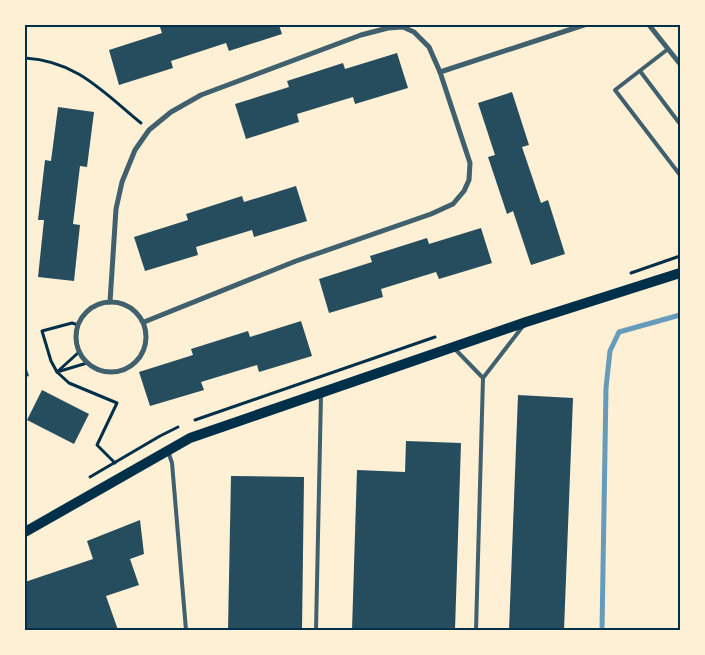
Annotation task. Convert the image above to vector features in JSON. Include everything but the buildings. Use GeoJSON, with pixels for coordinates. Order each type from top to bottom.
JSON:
{"type":"FeatureCollection","features":[{"type":"Feature","properties":{"kind":"main road"},"geometry":{"type":"LineString","coordinates":[[25,532],[167,449],[235,421],[526,322],[680,273]]}},
{"type":"Feature","properties":{"kind":"street"},"geometry":{"type":"LineString","coordinates":[[440,72],[584,25]]}},
{"type":"Feature","properties":{"kind":"street"},"geometry":{"type":"LineString","coordinates":[[649,25],[680,64]]}},
{"type":"Feature","properties":{"kind":"street"},"geometry":{"type":"LineString","coordinates":[[110,302],[118,200],[122,182],[135,150],[149,130],[171,112],[201,95],[361,35],[388,28],[403,27],[414,32],[429,47],[440,72],[470,163],[469,180],[464,192],[453,204],[431,214],[296,261],[144,322]]}},
{"type":"Feature","properties":{"kind":"street"},"geometry":{"type":"LineString","coordinates":[[110,302],[124,304],[144,322],[147,336],[145,350],[138,362],[126,370],[113,373],[99,371],[87,363],[79,352],[76,338],[78,325],[85,313],[97,305],[110,302]]}},
{"type":"Feature","properties":{"kind":"lane"},"geometry":{"type":"LineString","coordinates":[[668,49],[615,90],[680,175]]}},
{"type":"Feature","properties":{"kind":"lane"},"geometry":{"type":"LineString","coordinates":[[640,71],[680,124]]}},
{"type":"Feature","properties":{"kind":"lane"},"geometry":{"type":"LineString","coordinates":[[476,630],[483,378],[526,322]]}},
{"type":"Feature","properties":{"kind":"lane"},"geometry":{"type":"LineString","coordinates":[[453,347],[483,378]]}},
{"type":"Feature","properties":{"kind":"lane"},"geometry":{"type":"LineString","coordinates":[[316,630],[322,392]]}},
{"type":"Feature","properties":{"kind":"lane"},"geometry":{"type":"LineString","coordinates":[[167,449],[172,463],[186,630]]}},
{"type":"Feature","properties":{"kind":"path"},"geometry":{"type":"LineString","coordinates":[[25,58],[69,67],[86,77],[149,130]]}},
{"type":"Feature","properties":{"kind":"path"},"geometry":{"type":"LineString","coordinates":[[78,325],[72,323],[42,331],[51,361],[57,372],[68,383],[117,403],[97,445],[115,463]]}},
{"type":"Feature","properties":{"kind":"path"},"geometry":{"type":"LineString","coordinates":[[57,372],[79,352]]}},
{"type":"Feature","properties":{"kind":"path"},"geometry":{"type":"LineString","coordinates":[[57,372],[87,363]]}},
{"type":"Feature","properties":{"kind":"waterway"},"geometry":{"type":"LineString","coordinates":[[602,630],[606,388],[610,351],[619,332],[680,315]]}}]}
